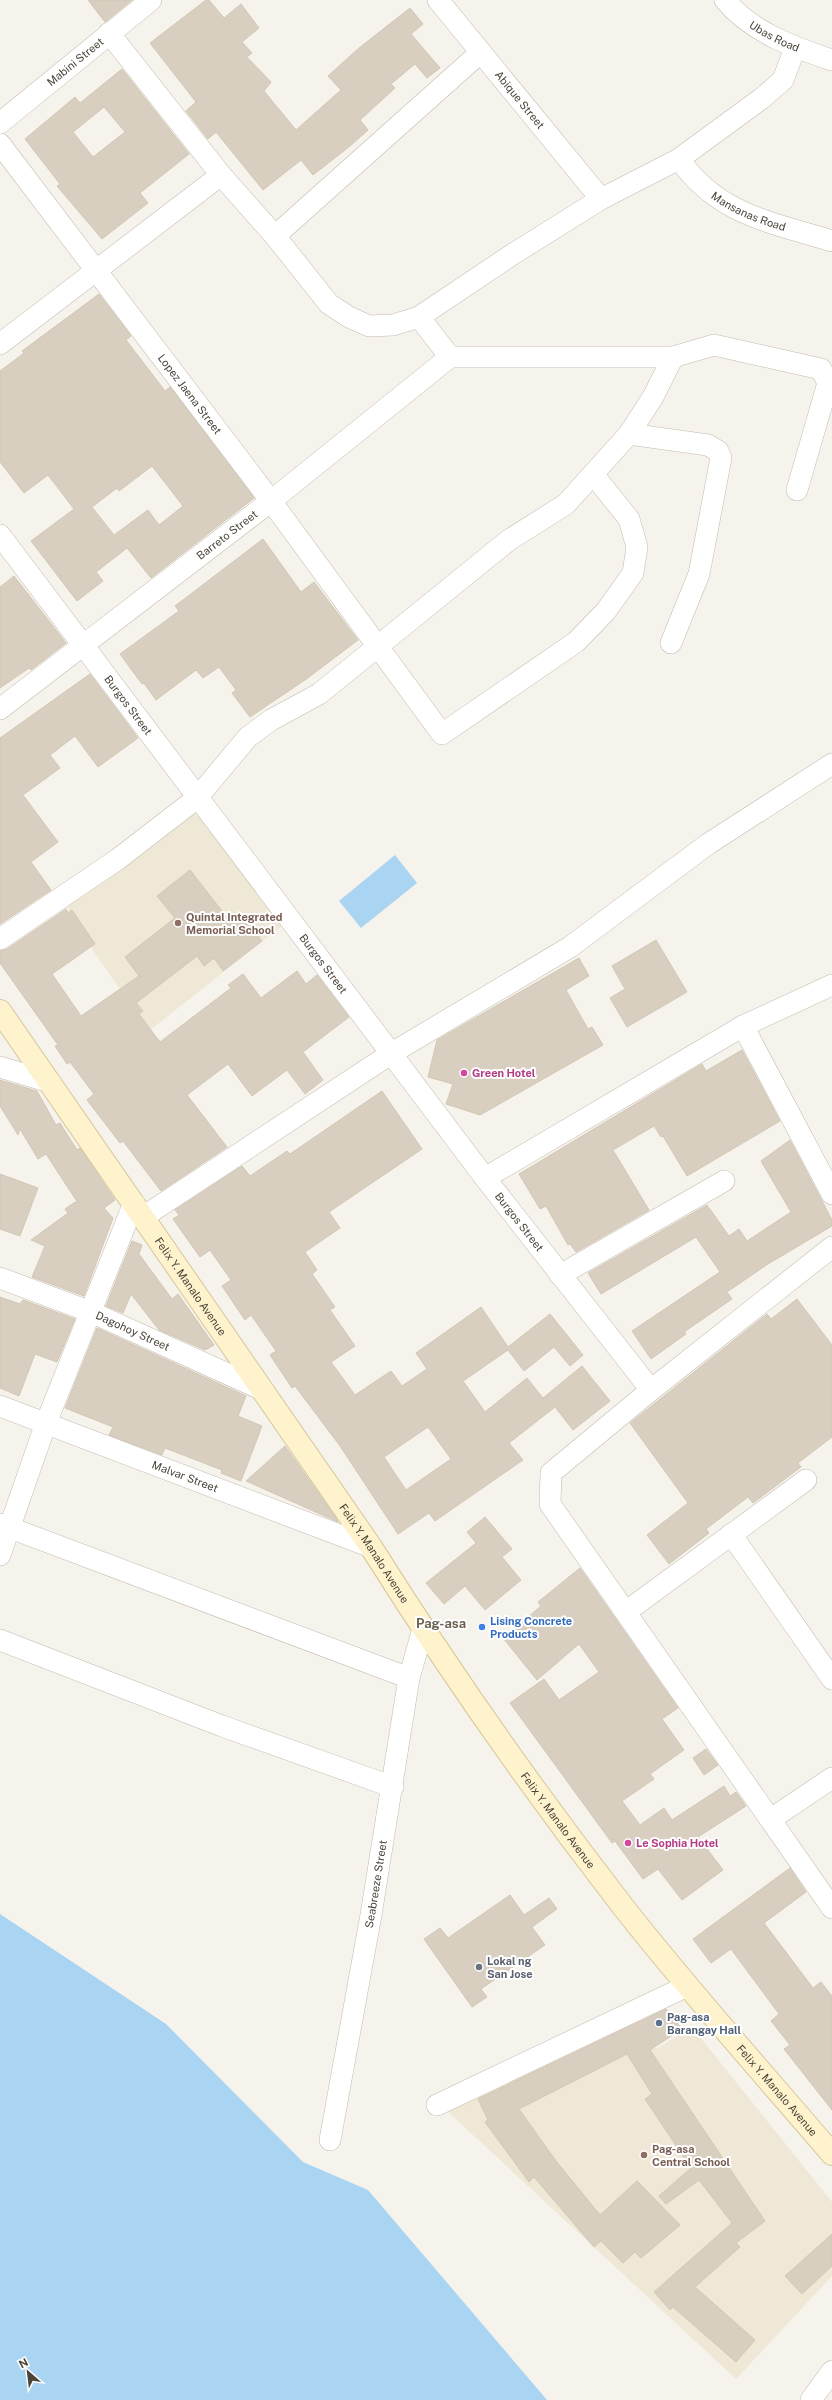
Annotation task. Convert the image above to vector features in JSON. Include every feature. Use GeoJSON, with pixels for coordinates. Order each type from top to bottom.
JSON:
{"type":"FeatureCollection","features":[{"type":"Feature","properties":{"kind":"main road","name":"Felix Y. Manalo Avenue"},"geometry":{"type":"LineString","coordinates":[[0,1010],[371,1547],[423,1629],[538,1794],[686,1986],[832,2154]]}},
{"type":"Feature","properties":{"kind":"street","name":"Mabini Street"},"geometry":{"type":"LineString","coordinates":[[0,123],[151,0]]}},
{"type":"Feature","properties":{"kind":"street","name":"Abique Street"},"geometry":{"type":"LineString","coordinates":[[438,0],[601,199]]}},
{"type":"Feature","properties":{"kind":"street","name":"Ubas Road"},"geometry":{"type":"LineString","coordinates":[[725,0],[756,26],[795,48],[832,60]]}},
{"type":"Feature","properties":{"kind":"street"},"geometry":{"type":"LineString","coordinates":[[109,33],[221,175],[275,236],[329,304],[349,317],[369,326],[393,325],[418,317],[513,254],[601,199],[679,159],[761,99],[783,80],[795,48]]}},
{"type":"Feature","properties":{"kind":"street"},"geometry":{"type":"LineString","coordinates":[[275,236],[482,52]]}},
{"type":"Feature","properties":{"kind":"street","name":"Lopez Jaena Street"},"geometry":{"type":"LineString","coordinates":[[0,144],[271,501],[442,734],[576,642],[606,611],[633,573],[637,546],[629,519],[592,474]]}},
{"type":"Feature","properties":{"kind":"street","name":"Mansanas Road"},"geometry":{"type":"LineString","coordinates":[[679,159],[691,176],[718,199],[741,212],[832,240]]}},
{"type":"Feature","properties":{"kind":"street"},"geometry":{"type":"LineString","coordinates":[[0,344],[96,269],[221,175]]}},
{"type":"Feature","properties":{"kind":"street"},"geometry":{"type":"LineString","coordinates":[[418,317],[450,357],[673,357],[714,345],[821,369],[828,383],[797,490]]}},
{"type":"Feature","properties":{"kind":"street","name":"Barreto Street"},"geometry":{"type":"LineString","coordinates":[[0,708],[271,501],[450,357]]}},
{"type":"Feature","properties":{"kind":"street"},"geometry":{"type":"LineString","coordinates":[[0,939],[118,859],[197,798],[248,737],[271,720],[320,694],[377,646],[510,540],[566,504],[629,434],[653,397],[673,357]]}},
{"type":"Feature","properties":{"kind":"street"},"geometry":{"type":"LineString","coordinates":[[629,434],[708,445],[718,451],[722,458],[699,574],[671,643]]}},
{"type":"Feature","properties":{"kind":"street","name":"Burgos Street"},"geometry":{"type":"LineString","coordinates":[[0,535],[485,1178],[651,1390]]}},
{"type":"Feature","properties":{"kind":"street"},"geometry":{"type":"LineString","coordinates":[[0,1555],[5,1526],[90,1312],[139,1210],[570,946],[708,844],[832,764]]}},
{"type":"Feature","properties":{"kind":"street"},"geometry":{"type":"LineString","coordinates":[[485,1178],[743,1026],[832,985]]}},
{"type":"Feature","properties":{"kind":"street"},"geometry":{"type":"LineString","coordinates":[[743,1026],[832,1194]]}},
{"type":"Feature","properties":{"kind":"street"},"geometry":{"type":"LineString","coordinates":[[0,1067],[50,1082]]}},
{"type":"Feature","properties":{"kind":"street"},"geometry":{"type":"LineString","coordinates":[[560,1275],[724,1182]]}},
{"type":"Feature","properties":{"kind":"street"},"geometry":{"type":"LineString","coordinates":[[832,1247],[651,1390],[551,1473],[550,1504],[627,1611],[832,1908]]}},
{"type":"Feature","properties":{"kind":"street","name":"Dagohoy Street"},"geometry":{"type":"LineString","coordinates":[[0,1278],[90,1312],[263,1390]]}},
{"type":"Feature","properties":{"kind":"street","name":"Malvar Street"},"geometry":{"type":"LineString","coordinates":[[0,1406],[371,1547]]}},
{"type":"Feature","properties":{"kind":"street"},"geometry":{"type":"LineString","coordinates":[[627,1611],[806,1480]]}},
{"type":"Feature","properties":{"kind":"street"},"geometry":{"type":"LineString","coordinates":[[5,1526],[409,1678]]}},
{"type":"Feature","properties":{"kind":"street"},"geometry":{"type":"LineString","coordinates":[[731,1534],[832,1679]]}},
{"type":"Feature","properties":{"kind":"street","name":"Seabreeze Street"},"geometry":{"type":"LineString","coordinates":[[330,2140],[393,1787],[409,1678],[423,1629]]}},
{"type":"Feature","properties":{"kind":"street"},"geometry":{"type":"LineString","coordinates":[[0,1640],[222,1726],[393,1787]]}},
{"type":"Feature","properties":{"kind":"street"},"geometry":{"type":"LineString","coordinates":[[771,1819],[832,1778]]}},
{"type":"Feature","properties":{"kind":"street"},"geometry":{"type":"LineString","coordinates":[[437,2105],[686,1986]]}},
{"type":"Feature","properties":{"kind":"street"},"geometry":{"type":"LineString","coordinates":[[810,2400],[832,2370]]}},
{"type":"Feature","properties":{"kind":"shaded area","name":"Quintal Integrated Memorial School"},"geometry":{"type":"Polygon","coordinates":[[[195,814],[203,819],[283,925],[149,1031],[72,920],[67,906],[127,865],[178,823],[195,814]]]}},
{"type":"Feature","properties":{"kind":"shaded area","name":"Pag-asa Central School"},"geometry":{"type":"Polygon","coordinates":[[[633,2015],[656,2049],[692,2027],[832,2202],[832,2276],[736,2379],[444,2108],[633,2015]]]}},
{"type":"Feature","properties":{"kind":"water"},"geometry":{"type":"Polygon","coordinates":[[[395,855],[417,883],[361,928],[339,901],[395,855]]]}},
{"type":"Feature","properties":{"kind":"water"},"geometry":{"type":"Polygon","coordinates":[[[0,1914],[166,2024],[303,2162],[368,2190],[547,2400],[0,2400],[0,1914]]]}},
{"type":"Feature","properties":{"kind":"building"},"geometry":{"type":"Polygon","coordinates":[[[88,0],[132,0],[105,22],[88,0]]]}},
{"type":"Feature","properties":{"kind":"building"},"geometry":{"type":"Polygon","coordinates":[[[206,0],[209,0],[224,18],[241,4],[259,28],[242,42],[252,53],[247,57],[271,82],[264,91],[296,130],[341,90],[328,76],[359,48],[410,8],[423,24],[411,34],[440,68],[427,78],[415,64],[391,84],[395,88],[360,120],[368,130],[350,146],[313,175],[301,160],[263,190],[216,132],[208,139],[186,111],[196,102],[150,43],[206,0]]]}},
{"type":"Feature","properties":{"kind":"building"},"geometry":{"type":"Polygon","coordinates":[[[122,69],[189,154],[140,193],[148,203],[102,239],[57,186],[60,184],[25,139],[75,97],[80,103],[122,69]],[[104,107],[73,132],[93,157],[125,132],[104,107]]]}},
{"type":"Feature","properties":{"kind":"building"},"geometry":{"type":"Polygon","coordinates":[[[99,294],[131,336],[126,340],[165,391],[170,387],[254,498],[151,578],[127,548],[96,572],[103,581],[77,601],[31,541],[74,509],[48,475],[24,493],[0,462],[0,371],[24,353],[22,351],[99,294]],[[152,466],[119,491],[117,488],[92,507],[114,535],[148,510],[159,525],[183,506],[152,466]]]}},
{"type":"Feature","properties":{"kind":"building"},"geometry":{"type":"Polygon","coordinates":[[[263,539],[301,592],[314,582],[358,640],[305,680],[250,717],[232,693],[236,690],[219,667],[203,678],[196,670],[156,700],[120,654],[179,611],[175,606],[263,539]]]}},
{"type":"Feature","properties":{"kind":"building"},"geometry":{"type":"Polygon","coordinates":[[[14,576],[66,643],[31,670],[29,668],[0,688],[0,587],[14,576]]]}},
{"type":"Feature","properties":{"kind":"building"},"geometry":{"type":"Polygon","coordinates":[[[90,674],[138,738],[98,767],[75,736],[50,755],[60,768],[23,795],[58,842],[31,862],[51,890],[0,924],[0,738],[90,674]]]}},
{"type":"Feature","properties":{"kind":"building"},"geometry":{"type":"Polygon","coordinates":[[[190,870],[232,924],[243,916],[262,941],[223,971],[214,958],[204,966],[197,956],[136,1003],[143,1011],[139,1014],[160,1042],[231,988],[228,985],[243,974],[261,998],[297,971],[306,984],[317,975],[349,1017],[303,1052],[323,1080],[305,1094],[287,1070],[252,1096],[228,1064],[187,1095],[227,1147],[161,1191],[123,1141],[120,1143],[87,1100],[94,1094],[70,1062],[67,1064],[55,1046],[58,1045],[0,963],[0,951],[7,949],[66,909],[68,913],[72,910],[95,944],[52,974],[81,1016],[139,976],[125,957],[175,918],[157,896],[190,870]]]}},
{"type":"Feature","properties":{"kind":"building"},"geometry":{"type":"Polygon","coordinates":[[[656,940],[687,992],[627,1027],[610,998],[625,989],[612,966],[656,940]]]}},
{"type":"Feature","properties":{"kind":"building"},"geometry":{"type":"Polygon","coordinates":[[[579,958],[589,976],[566,990],[588,1029],[592,1027],[603,1045],[480,1115],[446,1104],[453,1084],[428,1077],[437,1040],[579,958]]]}},
{"type":"Feature","properties":{"kind":"building"},"geometry":{"type":"Polygon","coordinates":[[[742,1050],[780,1121],[687,1176],[663,1136],[661,1137],[654,1126],[613,1150],[649,1210],[576,1252],[570,1244],[568,1245],[546,1206],[540,1209],[519,1174],[702,1064],[706,1071],[742,1050]]]}},
{"type":"Feature","properties":{"kind":"building"},"geometry":{"type":"Polygon","coordinates":[[[0,1080],[37,1091],[56,1125],[60,1123],[77,1150],[80,1148],[115,1200],[104,1208],[113,1218],[84,1296],[32,1277],[45,1246],[31,1240],[68,1213],[65,1209],[75,1202],[78,1203],[46,1154],[38,1159],[20,1129],[18,1135],[0,1106],[0,1080]]]}},
{"type":"Feature","properties":{"kind":"building"},"geometry":{"type":"Polygon","coordinates":[[[382,1091],[422,1149],[329,1212],[340,1228],[305,1252],[317,1270],[312,1274],[335,1307],[330,1310],[355,1346],[331,1362],[355,1395],[391,1371],[402,1386],[427,1369],[416,1353],[481,1307],[508,1347],[550,1314],[583,1355],[570,1366],[554,1347],[524,1371],[508,1350],[463,1381],[485,1412],[527,1378],[543,1398],[582,1366],[610,1401],[573,1430],[555,1407],[509,1443],[523,1460],[435,1521],[429,1513],[398,1534],[340,1446],[295,1386],[292,1388],[270,1355],[276,1351],[251,1315],[245,1320],[222,1286],[231,1280],[210,1250],[200,1257],[173,1219],[179,1215],[175,1210],[242,1166],[250,1176],[287,1151],[290,1154],[382,1091]],[[428,1427],[384,1457],[406,1490],[451,1459],[428,1427]]]}},
{"type":"Feature","properties":{"kind":"building"},"geometry":{"type":"Polygon","coordinates":[[[790,1140],[832,1220],[832,1226],[768,1264],[727,1292],[732,1299],[684,1332],[686,1334],[651,1359],[632,1331],[720,1272],[696,1237],[601,1294],[588,1273],[707,1205],[729,1236],[739,1229],[747,1241],[791,1212],[761,1161],[790,1140]]]}},
{"type":"Feature","properties":{"kind":"building"},"geometry":{"type":"Polygon","coordinates":[[[0,1174],[38,1188],[20,1236],[0,1229],[0,1174]]]}},
{"type":"Feature","properties":{"kind":"building"},"geometry":{"type":"Polygon","coordinates":[[[132,1241],[142,1245],[139,1254],[172,1299],[178,1294],[214,1345],[205,1350],[159,1330],[131,1294],[123,1313],[106,1306],[132,1241]]]}},
{"type":"Feature","properties":{"kind":"building"},"geometry":{"type":"Polygon","coordinates":[[[0,1297],[20,1304],[23,1300],[75,1319],[57,1362],[35,1354],[19,1396],[0,1388],[0,1297]]]}},
{"type":"Feature","properties":{"kind":"building"},"geometry":{"type":"Polygon","coordinates":[[[797,1299],[832,1345],[832,1437],[798,1463],[801,1467],[753,1503],[748,1497],[706,1529],[709,1533],[669,1564],[647,1535],[688,1503],[630,1423],[767,1314],[771,1319],[797,1299]]]}},
{"type":"Feature","properties":{"kind":"building"},"geometry":{"type":"Polygon","coordinates":[[[97,1328],[246,1396],[238,1416],[262,1426],[241,1481],[221,1473],[222,1470],[165,1448],[162,1455],[109,1435],[113,1427],[65,1408],[97,1328]]]}},
{"type":"Feature","properties":{"kind":"building"},"geometry":{"type":"Polygon","coordinates":[[[285,1446],[336,1518],[338,1522],[246,1481],[285,1446]]]}},
{"type":"Feature","properties":{"kind":"building"},"geometry":{"type":"Polygon","coordinates":[[[485,1517],[512,1549],[502,1557],[521,1580],[485,1610],[465,1586],[444,1604],[426,1583],[476,1543],[467,1532],[485,1517]]]}},
{"type":"Feature","properties":{"kind":"building"},"geometry":{"type":"Polygon","coordinates":[[[580,1568],[678,1708],[662,1719],[684,1750],[650,1774],[654,1779],[622,1801],[640,1825],[664,1808],[672,1820],[724,1786],[730,1796],[736,1792],[746,1806],[698,1837],[723,1870],[682,1900],[658,1869],[643,1879],[615,1841],[612,1843],[510,1703],[544,1679],[559,1700],[599,1672],[579,1644],[537,1680],[503,1638],[541,1606],[538,1602],[580,1568]]]}},
{"type":"Feature","properties":{"kind":"building"},"geometry":{"type":"Polygon","coordinates":[[[706,1749],[718,1765],[704,1775],[693,1758],[706,1749]]]}},
{"type":"Feature","properties":{"kind":"building"},"geometry":{"type":"Polygon","coordinates":[[[790,1868],[806,1892],[764,1923],[813,1988],[821,1982],[832,1996],[832,2110],[784,2049],[790,2045],[771,2021],[779,2014],[731,1949],[711,1963],[693,1939],[790,1868]]]}},
{"type":"Feature","properties":{"kind":"building","name":"Lokal ng San Jose"},"geometry":{"type":"Polygon","coordinates":[[[510,1895],[524,1915],[549,1898],[557,1909],[532,1927],[545,1945],[481,1989],[487,1997],[472,2007],[424,1939],[440,1928],[448,1938],[510,1895]]]}},
{"type":"Feature","properties":{"kind":"building"},"geometry":{"type":"Polygon","coordinates":[[[666,2009],[682,2029],[650,2050],[765,2221],[736,2243],[740,2247],[695,2287],[755,2340],[736,2362],[673,2307],[670,2310],[654,2292],[732,2223],[699,2180],[666,2204],[659,2196],[691,2168],[645,2099],[652,2094],[627,2054],[519,2109],[556,2161],[600,2215],[637,2181],[680,2225],[641,2258],[635,2252],[623,2263],[601,2241],[594,2247],[534,2177],[529,2182],[485,2122],[488,2120],[478,2099],[666,2009]]]}},
{"type":"Feature","properties":{"kind":"building"},"geometry":{"type":"Polygon","coordinates":[[[832,2234],[832,2266],[802,2294],[785,2276],[832,2234]]]}},
{"type":"Feature","properties":{"kind":"place","name":"Quintal Integrated Memorial School"},"geometry":{"type":"Point","coordinates":[178,923]}},
{"type":"Feature","properties":{"kind":"place","name":"Green Hotel"},"geometry":{"type":"Point","coordinates":[464,1073]}},
{"type":"Feature","properties":{"kind":"place","name":"Lising Concrete Products"},"geometry":{"type":"Point","coordinates":[482,1627]}},
{"type":"Feature","properties":{"kind":"place","name":"Le Sophia Hotel"},"geometry":{"type":"Point","coordinates":[628,1843]}},
{"type":"Feature","properties":{"kind":"place","name":"Lokal ng San Jose"},"geometry":{"type":"Point","coordinates":[479,1967]}},
{"type":"Feature","properties":{"kind":"place","name":"Pag-asa Barangay Hall"},"geometry":{"type":"Point","coordinates":[659,2023]}},
{"type":"Feature","properties":{"kind":"place","name":"Pag-asa Central School"},"geometry":{"type":"Point","coordinates":[644,2155]}},
{"type":"Feature","properties":{"kind":"district","name":"Pag-asa"},"geometry":{"type":"Point","coordinates":[441,1623]}}]}
